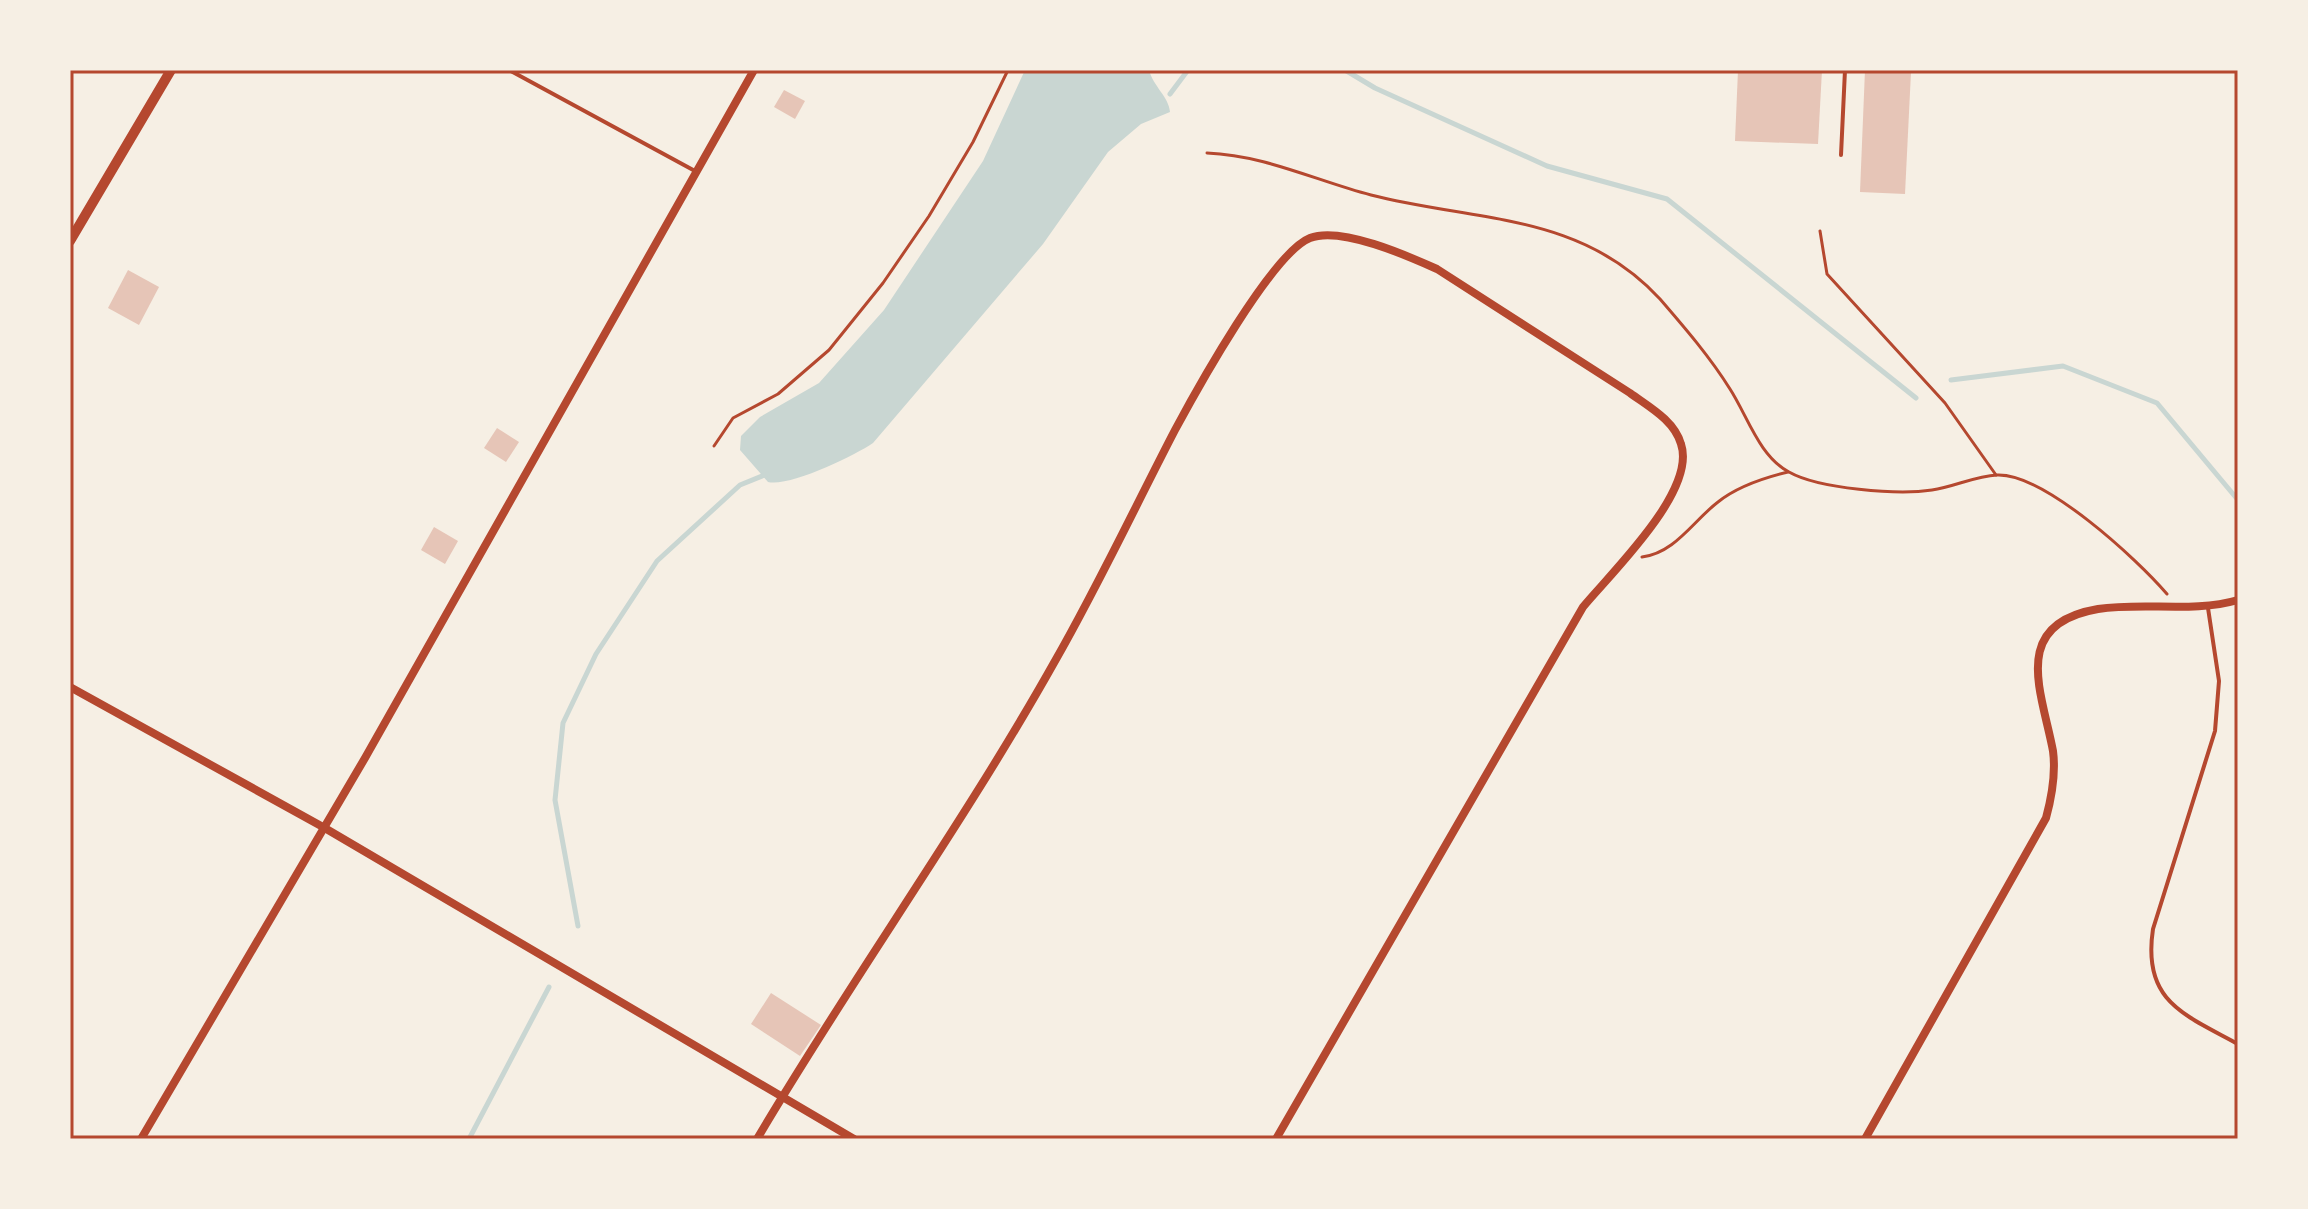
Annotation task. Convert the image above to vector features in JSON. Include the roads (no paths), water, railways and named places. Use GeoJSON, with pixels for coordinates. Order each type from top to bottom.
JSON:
{"type":"FeatureCollection","features":[{"type":"Feature","properties":{"kind":"street"},"geometry":{"type":"LineString","coordinates":[[70,241],[171,70]]}},
{"type":"Feature","properties":{"kind":"street"},"geometry":{"type":"LineString","coordinates":[[141,1139],[323,827],[754,70]]}},
{"type":"Feature","properties":{"kind":"street"},"geometry":{"type":"LineString","coordinates":[[757,1139],[781,1095],[809,1058],[1055,662],[1199,385],[1239,320],[1296,247],[1310,238],[1343,237],[1408,256],[1437,269],[1660,414],[1682,445],[1684,463],[1679,480],[1626,560],[1583,607],[1276,1139]]}},
{"type":"Feature","properties":{"kind":"street"},"geometry":{"type":"LineString","coordinates":[[1865,1139],[2046,818],[2055,776],[2036,668],[2046,636],[2075,615],[2097,609],[2177,604],[2208,608],[2238,600]]}},
{"type":"Feature","properties":{"kind":"street"},"geometry":{"type":"LineString","coordinates":[[70,687],[323,827],[854,1139]]}},
{"type":"Feature","properties":{"kind":"lane"},"geometry":{"type":"LineString","coordinates":[[509,70],[698,172]]}},
{"type":"Feature","properties":{"kind":"lane"},"geometry":{"type":"LineString","coordinates":[[1841,155],[1845,70]]}},
{"type":"Feature","properties":{"kind":"lane"},"geometry":{"type":"LineString","coordinates":[[2208,608],[2219,681],[2215,731],[2153,929],[2149,953],[2152,976],[2174,1007],[2238,1044]]}},
{"type":"Feature","properties":{"kind":"waterway"},"geometry":{"type":"LineString","coordinates":[[1170,94],[1188,70]]}},
{"type":"Feature","properties":{"kind":"waterway"},"geometry":{"type":"LineString","coordinates":[[1345,70],[1375,88],[1547,166],[1667,199],[1916,398]]}},
{"type":"Feature","properties":{"kind":"waterway"},"geometry":{"type":"LineString","coordinates":[[1951,380],[2063,366],[2157,403],[2238,500]]}},
{"type":"Feature","properties":{"kind":"waterway"},"geometry":{"type":"LineString","coordinates":[[578,926],[555,800],[563,723],[596,654],[657,561],[740,485],[767,474]]}},
{"type":"Feature","properties":{"kind":"waterway"},"geometry":{"type":"LineString","coordinates":[[469,1139],[549,987]]}}]}
